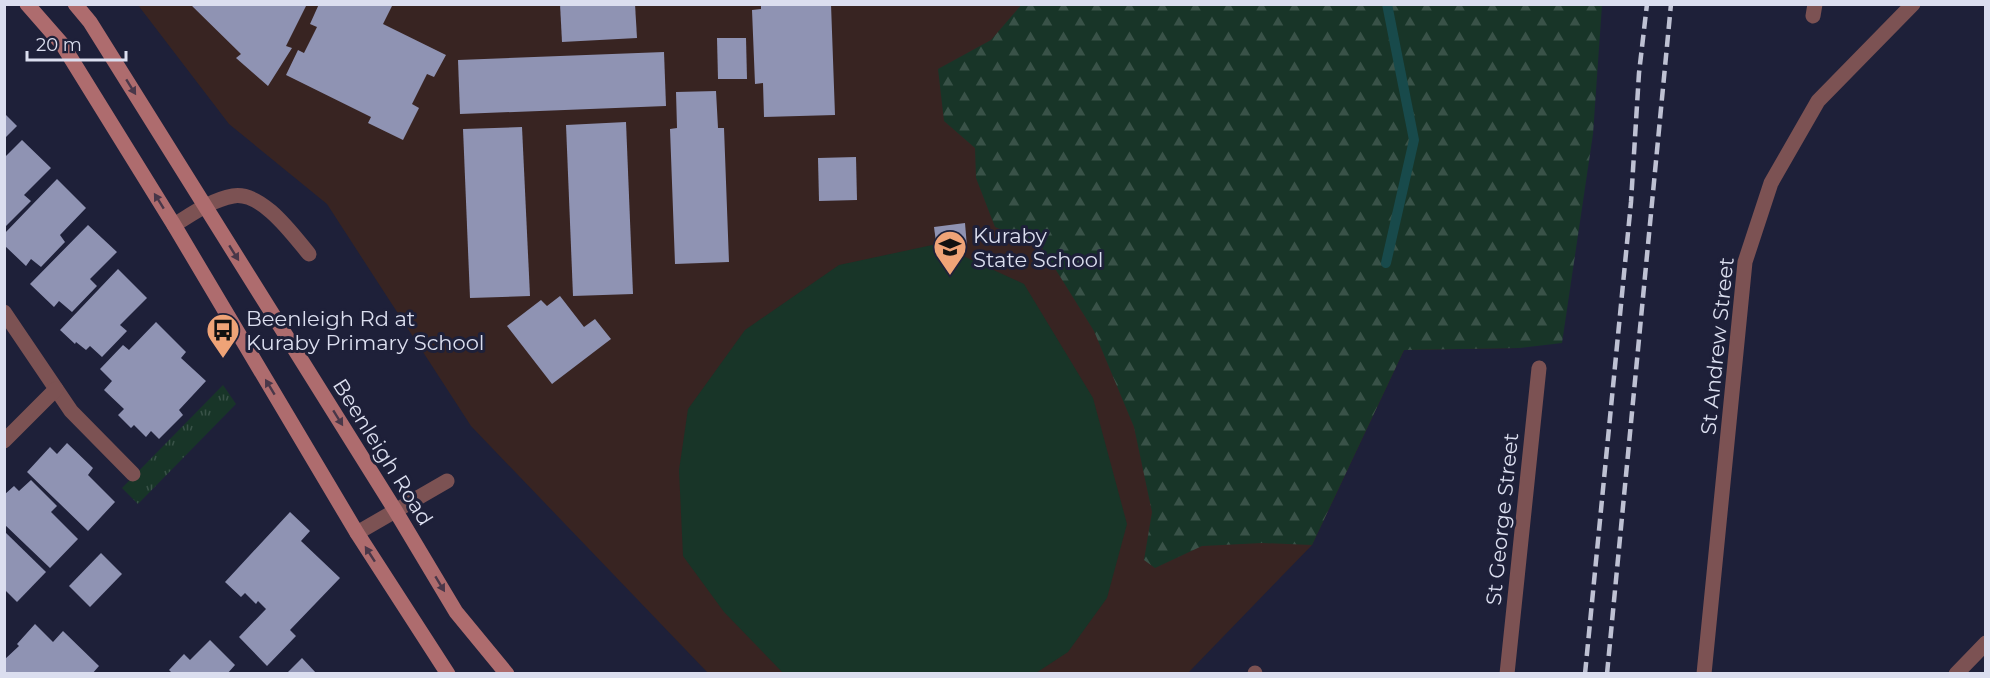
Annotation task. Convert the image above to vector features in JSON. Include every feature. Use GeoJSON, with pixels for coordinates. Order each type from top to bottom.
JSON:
{"type":"FeatureCollection","features":[{"type":"Feature","properties":{"kind":"main road"},"geometry":{"type":"LineString","coordinates":[[27,4],[62,44],[174,225],[357,533],[448,674]]}},
{"type":"Feature","properties":{"kind":"main road","name":"Beenleigh Road"},"geometry":{"type":"LineString","coordinates":[[75,4],[90,22],[395,510],[456,612],[507,674]]}},
{"type":"Feature","properties":{"kind":"street","name":"St Andrew Street"},"geometry":{"type":"LineString","coordinates":[[1704,674],[1745,262],[1771,183],[1818,101],[1913,4]]}},
{"type":"Feature","properties":{"kind":"street"},"geometry":{"type":"LineString","coordinates":[[174,225],[205,206],[235,196],[252,199],[280,219],[309,254]]}},
{"type":"Feature","properties":{"kind":"street"},"geometry":{"type":"LineString","coordinates":[[4,312],[71,411],[133,474]]}},
{"type":"Feature","properties":{"kind":"street","name":"St George Street"},"geometry":{"type":"LineString","coordinates":[[1507,674],[1539,368]]}},
{"type":"Feature","properties":{"kind":"street"},"geometry":{"type":"LineString","coordinates":[[4,441],[56,389]]}},
{"type":"Feature","properties":{"kind":"street"},"geometry":{"type":"LineString","coordinates":[[357,533],[447,481]]}},
{"type":"Feature","properties":{"kind":"street"},"geometry":{"type":"LineString","coordinates":[[1956,674],[1986,643]]}},
{"type":"Feature","properties":{"kind":"shaded area","name":"Kuraby State School"},"geometry":{"type":"Polygon","coordinates":[[[138,5],[1549,5],[1520,348],[1404,350],[1312,545],[1188,673],[708,673],[471,426],[327,204],[229,124],[138,5]]]}},
{"type":"Feature","properties":{"kind":"green space"},"geometry":{"type":"Polygon","coordinates":[[[1022,4],[1602,5],[1593,134],[1562,343],[1520,348],[1404,350],[1312,545],[1262,543],[1202,546],[1155,568],[1144,560],[1152,512],[1134,427],[1094,331],[1041,246],[995,227],[976,178],[975,148],[944,121],[938,69],[991,40],[1022,4]]]}},
{"type":"Feature","properties":{"kind":"green space"},"geometry":{"type":"Polygon","coordinates":[[[937,244],[1024,284],[1093,398],[1127,524],[1107,598],[1068,652],[1036,673],[783,673],[724,612],[683,556],[679,470],[688,409],[745,330],[839,265],[937,244]]]}},
{"type":"Feature","properties":{"kind":"green space"},"geometry":{"type":"Polygon","coordinates":[[[223,385],[236,404],[138,504],[122,488],[223,385]]]}},
{"type":"Feature","properties":{"kind":"building"},"geometry":{"type":"Polygon","coordinates":[[[190,4],[307,4],[286,46],[292,48],[268,86],[236,58],[241,54],[190,4]]]}},
{"type":"Feature","properties":{"kind":"building"},"geometry":{"type":"Polygon","coordinates":[[[319,4],[393,4],[383,24],[446,55],[434,77],[427,74],[412,104],[419,108],[403,140],[368,123],[371,117],[286,75],[298,50],[304,53],[317,27],[310,24],[319,4]]]}},
{"type":"Feature","properties":{"kind":"building"},"geometry":{"type":"Polygon","coordinates":[[[560,4],[635,4],[637,38],[562,42],[560,4]]]}},
{"type":"Feature","properties":{"kind":"building"},"geometry":{"type":"Polygon","coordinates":[[[761,4],[831,4],[835,115],[764,117],[763,83],[755,84],[752,10],[761,9],[761,4]]]}},
{"type":"Feature","properties":{"kind":"building"},"geometry":{"type":"Polygon","coordinates":[[[717,38],[746,38],[747,79],[718,79],[717,38]]]}},
{"type":"Feature","properties":{"kind":"building"},"geometry":{"type":"Polygon","coordinates":[[[664,52],[666,106],[460,114],[458,60],[664,52]]]}},
{"type":"Feature","properties":{"kind":"building"},"geometry":{"type":"Polygon","coordinates":[[[716,91],[718,128],[724,128],[729,262],[675,264],[670,129],[677,128],[676,92],[716,91]]]}},
{"type":"Feature","properties":{"kind":"building"},"geometry":{"type":"Polygon","coordinates":[[[4,113],[17,126],[4,139],[4,113]]]}},
{"type":"Feature","properties":{"kind":"building"},"geometry":{"type":"Polygon","coordinates":[[[626,122],[633,294],[573,296],[566,125],[626,122]]]}},
{"type":"Feature","properties":{"kind":"building"},"geometry":{"type":"Polygon","coordinates":[[[522,127],[530,296],[470,298],[463,129],[522,127]]]}},
{"type":"Feature","properties":{"kind":"building"},"geometry":{"type":"Polygon","coordinates":[[[22,140],[51,168],[24,195],[31,201],[4,228],[4,158],[22,140]]]}},
{"type":"Feature","properties":{"kind":"building"},"geometry":{"type":"Polygon","coordinates":[[[856,157],[857,200],[819,201],[818,158],[856,157]]]}},
{"type":"Feature","properties":{"kind":"building"},"geometry":{"type":"Polygon","coordinates":[[[57,179],[86,208],[60,235],[65,242],[41,267],[31,259],[26,266],[4,245],[4,234],[57,179]]]}},
{"type":"Feature","properties":{"kind":"building"},"geometry":{"type":"Polygon","coordinates":[[[965,223],[967,247],[937,250],[934,227],[965,223]]]}},
{"type":"Feature","properties":{"kind":"building"},"geometry":{"type":"Polygon","coordinates":[[[88,225],[117,252],[90,279],[97,286],[72,312],[59,301],[54,307],[30,284],[88,225]]]}},
{"type":"Feature","properties":{"kind":"building"},"geometry":{"type":"Polygon","coordinates":[[[118,269],[147,298],[120,325],[127,331],[102,357],[90,346],[86,350],[76,342],[75,344],[60,330],[118,269]]]}},
{"type":"Feature","properties":{"kind":"building"},"geometry":{"type":"Polygon","coordinates":[[[560,296],[584,327],[595,319],[611,339],[552,384],[507,326],[541,300],[547,306],[560,296]]]}},
{"type":"Feature","properties":{"kind":"building"},"geometry":{"type":"Polygon","coordinates":[[[156,322],[186,352],[181,358],[206,381],[179,410],[183,415],[159,439],[151,431],[146,437],[134,425],[131,428],[118,415],[124,409],[104,390],[112,381],[100,369],[123,345],[129,350],[156,322]]]}},
{"type":"Feature","properties":{"kind":"building"},"geometry":{"type":"Polygon","coordinates":[[[67,443],[93,468],[88,475],[115,502],[88,531],[27,472],[50,447],[57,454],[67,443]]]}},
{"type":"Feature","properties":{"kind":"building"},"geometry":{"type":"Polygon","coordinates":[[[31,480],[57,506],[51,512],[78,539],[50,568],[4,524],[4,495],[14,486],[19,491],[31,480]]]}},
{"type":"Feature","properties":{"kind":"building"},"geometry":{"type":"Polygon","coordinates":[[[290,512],[310,531],[301,541],[340,578],[290,630],[296,636],[267,666],[239,637],[266,609],[258,601],[256,604],[245,593],[241,597],[225,582],[290,512]]]}},
{"type":"Feature","properties":{"kind":"building"},"geometry":{"type":"Polygon","coordinates":[[[4,531],[46,572],[17,602],[4,589],[4,531]]]}},
{"type":"Feature","properties":{"kind":"building"},"geometry":{"type":"Polygon","coordinates":[[[101,553],[122,574],[90,607],[69,586],[101,553]]]}},
{"type":"Feature","properties":{"kind":"building"},"geometry":{"type":"Polygon","coordinates":[[[35,624],[53,642],[63,631],[99,666],[92,674],[4,674],[4,660],[19,646],[17,644],[35,624]]]}},
{"type":"Feature","properties":{"kind":"building"},"geometry":{"type":"Polygon","coordinates":[[[210,640],[235,665],[227,674],[173,674],[169,670],[184,654],[190,660],[210,640]]]}},
{"type":"Feature","properties":{"kind":"building"},"geometry":{"type":"Polygon","coordinates":[[[302,658],[317,674],[286,674],[302,658]]]}},
{"type":"Feature","properties":{"kind":"waterway"},"geometry":{"type":"LineString","coordinates":[[1386,263],[1414,140],[1387,4]]}},
{"type":"Feature","properties":{"kind":"railway"},"geometry":{"type":"LineString","coordinates":[[1585,674],[1631,202],[1639,73],[1647,4]]}},
{"type":"Feature","properties":{"kind":"railway"},"geometry":{"type":"LineString","coordinates":[[1607,674],[1671,4]]}},
{"type":"Feature","properties":{"kind":"place","name":"Kuraby State School"},"geometry":{"type":"Point","coordinates":[950,276]}},
{"type":"Feature","properties":{"kind":"place","name":"Beenleigh Rd at Kuraby Primary School"},"geometry":{"type":"Point","coordinates":[223,359]}}]}
